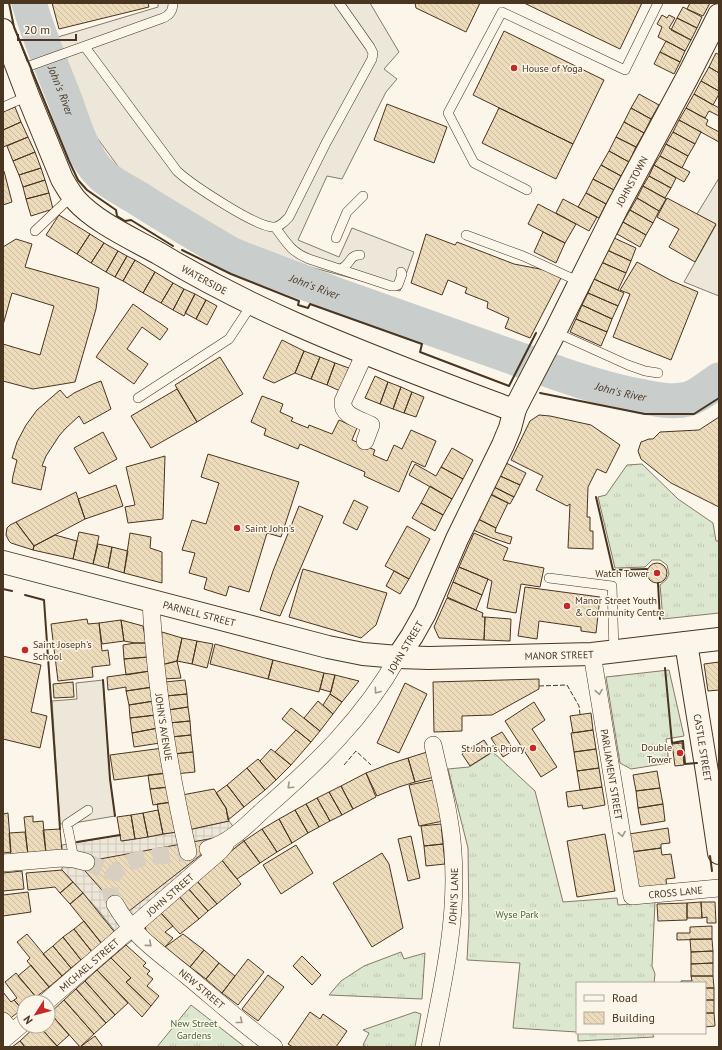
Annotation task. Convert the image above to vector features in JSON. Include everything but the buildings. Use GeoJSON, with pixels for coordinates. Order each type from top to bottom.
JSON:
{"type":"FeatureCollection","features":[{"type":"Feature","properties":{"kind":"main road","name":"JOHNSTOWN"},"geometry":{"type":"LineString","coordinates":[[551,340],[613,215],[719,15]]}},
{"type":"Feature","properties":{"kind":"main road","name":"WATERSIDE"},"geometry":{"type":"LineString","coordinates":[[5,41],[62,179],[73,196],[86,209],[108,225],[216,286],[297,325],[505,407],[519,402]]}},
{"type":"Feature","properties":{"kind":"main road","name":"JOHN STREET"},"geometry":{"type":"LineString","coordinates":[[398,657],[412,636],[425,612],[457,539],[503,445],[519,402],[551,340]]}},
{"type":"Feature","properties":{"kind":"main road","name":"PARNELL STREET"},"geometry":{"type":"LineString","coordinates":[[3,562],[328,647],[363,654],[398,657]]}},
{"type":"Feature","properties":{"kind":"main road","name":"MANOR STREET"},"geometry":{"type":"LineString","coordinates":[[398,657],[429,658],[592,654],[719,639]]}},
{"type":"Feature","properties":{"kind":"main road","name":"CASTLE STREET"},"geometry":{"type":"LineString","coordinates":[[686,643],[714,784],[719,853]]}},
{"type":"Feature","properties":{"kind":"street"},"geometry":{"type":"LineString","coordinates":[[365,353],[342,406],[344,411],[349,415],[371,425],[365,441]]}},
{"type":"Feature","properties":{"kind":"street","name":"JOHN'S AVENUE"},"geometry":{"type":"LineString","coordinates":[[151,601],[155,658],[161,709],[188,852]]}},
{"type":"Feature","properties":{"kind":"street","name":"PARLIAMENT STREET"},"geometry":{"type":"LineString","coordinates":[[592,654],[632,896]]}},
{"type":"Feature","properties":{"kind":"street","name":"JOHN STREET"},"geometry":{"type":"LineString","coordinates":[[208,849],[228,840],[297,780],[344,734],[381,686],[398,657]]}},
{"type":"Feature","properties":{"kind":"street","name":"JOHN'S LANE"},"geometry":{"type":"LineString","coordinates":[[430,1047],[451,930],[454,873],[454,854],[449,818],[433,745]]}},
{"type":"Feature","properties":{"kind":"street","name":"JOHN STREET"},"geometry":{"type":"LineString","coordinates":[[131,928],[220,851],[228,840]]}},
{"type":"Feature","properties":{"kind":"street"},"geometry":{"type":"LineString","coordinates":[[3,863],[62,858],[80,860]]}},
{"type":"Feature","properties":{"kind":"street","name":"CROSS LANE"},"geometry":{"type":"LineString","coordinates":[[632,896],[719,888]]}},
{"type":"Feature","properties":{"kind":"street"},"geometry":{"type":"LineString","coordinates":[[114,904],[131,928]]}},
{"type":"Feature","properties":{"kind":"street","name":"MICHAEL STREET"},"geometry":{"type":"LineString","coordinates":[[55,994],[131,928]]}},
{"type":"Feature","properties":{"kind":"street","name":"NEW STREET"},"geometry":{"type":"LineString","coordinates":[[131,928],[226,1009],[274,1047]]}},
{"type":"Feature","properties":{"kind":"lane"},"geometry":{"type":"LineString","coordinates":[[18,70],[163,18],[172,11],[173,3]]}},
{"type":"Feature","properties":{"kind":"lane"},"geometry":{"type":"LineString","coordinates":[[85,47],[177,171],[202,191],[253,220],[275,227],[286,221],[289,217],[326,143],[372,59],[370,47],[340,3]]}},
{"type":"Feature","properties":{"kind":"lane"},"geometry":{"type":"LineString","coordinates":[[527,190],[474,163],[448,113],[502,12],[625,70],[658,3]]}},
{"type":"Feature","properties":{"kind":"lane"},"geometry":{"type":"LineString","coordinates":[[3,107],[28,96]]}},
{"type":"Feature","properties":{"kind":"lane"},"geometry":{"type":"LineString","coordinates":[[35,232],[73,196]]}},
{"type":"Feature","properties":{"kind":"lane"},"geometry":{"type":"LineString","coordinates":[[336,238],[347,212],[363,196]]}},
{"type":"Feature","properties":{"kind":"lane"},"geometry":{"type":"LineString","coordinates":[[275,227],[285,241],[297,253],[309,259],[391,286],[398,285],[402,274],[401,272]]}},
{"type":"Feature","properties":{"kind":"lane"},"geometry":{"type":"LineString","coordinates":[[466,235],[523,256],[580,282]]}},
{"type":"Feature","properties":{"kind":"lane"},"geometry":{"type":"LineString","coordinates":[[340,269],[345,268],[355,255],[360,255]]}},
{"type":"Feature","properties":{"kind":"lane"},"geometry":{"type":"LineString","coordinates":[[138,398],[229,339],[252,304]]}},
{"type":"Feature","properties":{"kind":"lane"},"geometry":{"type":"LineString","coordinates":[[551,340],[645,371],[658,373]]}},
{"type":"Feature","properties":{"kind":"lane"},"geometry":{"type":"LineString","coordinates":[[549,578],[612,586],[614,652]]}},
{"type":"Feature","properties":{"kind":"lane"},"geometry":{"type":"LineString","coordinates":[[80,860],[67,824],[88,810]]}},
{"type":"Feature","properties":{"kind":"green space"},"geometry":{"type":"Polygon","coordinates":[[[642,464],[678,499],[713,523],[716,541],[719,541],[719,613],[663,619],[660,585],[666,580],[669,574],[667,565],[660,560],[652,560],[645,567],[615,568],[598,497],[606,495],[627,465],[642,464]]]}},
{"type":"Feature","properties":{"kind":"green space"},"geometry":{"type":"Polygon","coordinates":[[[669,670],[684,736],[666,739],[669,763],[631,769],[620,763],[606,677],[669,670]]]}},
{"type":"Feature","properties":{"kind":"green space","name":"Wyse Park"},"geometry":{"type":"Polygon","coordinates":[[[493,752],[535,791],[563,902],[617,898],[618,905],[655,902],[652,966],[655,974],[654,982],[576,982],[576,1032],[513,1028],[520,963],[467,960],[469,923],[468,848],[448,769],[469,767],[493,752]]]}},
{"type":"Feature","properties":{"kind":"green space"},"geometry":{"type":"Polygon","coordinates":[[[401,952],[404,959],[425,953],[422,999],[329,995],[341,981],[364,966],[401,952]]]}},
{"type":"Feature","properties":{"kind":"green space","name":"New Street Gardens"},"geometry":{"type":"Polygon","coordinates":[[[191,1005],[245,1047],[157,1047],[191,1005]]]}},
{"type":"Feature","properties":{"kind":"green space"},"geometry":{"type":"Polygon","coordinates":[[[415,1012],[421,1014],[415,1047],[366,1047],[363,1045],[369,1033],[363,1030],[415,1012]]]}},
{"type":"Feature","properties":{"kind":"green space"},"geometry":{"type":"Polygon","coordinates":[[[578,1034],[652,1034],[654,1037],[578,1041],[578,1034]]]}},
{"type":"Feature","properties":{"kind":"shaded area"},"geometry":{"type":"Polygon","coordinates":[[[158,3],[370,3],[399,52],[384,69],[397,79],[386,92],[342,179],[327,176],[298,240],[339,257],[352,228],[414,252],[400,291],[310,267],[239,242],[145,189],[131,180],[120,169],[95,135],[69,72],[58,37],[158,7],[158,3]]]}},
{"type":"Feature","properties":{"kind":"shaded area"},"geometry":{"type":"Polygon","coordinates":[[[719,178],[719,296],[684,282],[716,225],[697,214],[719,178]]]}},
{"type":"Feature","properties":{"kind":"shaded area"},"geometry":{"type":"Polygon","coordinates":[[[103,680],[110,779],[115,816],[60,824],[52,701],[77,699],[76,683],[103,680]]]}},
{"type":"Feature","properties":{"kind":"shaded area"},"geometry":{"type":"Polygon","coordinates":[[[229,821],[244,841],[145,923],[146,931],[126,945],[98,910],[62,870],[62,845],[120,835],[122,841],[188,830],[229,821]]]}},
{"type":"Feature","properties":{"kind":"waterway","name":"John's River"},"geometry":{"type":"LineString","coordinates":[[29,3],[41,40],[75,129],[84,149],[95,167],[101,174],[113,183],[230,254],[337,295],[589,384],[629,394],[670,401],[688,399],[696,396],[719,380]]}},
{"type":"Feature","properties":{"kind":"tunnel"},"geometry":{"type":"LineString","coordinates":[[115,904],[111,895],[111,881],[118,870],[124,865],[147,857],[208,849]]}},
{"type":"Feature","properties":{"kind":"tunnel"},"geometry":{"type":"LineString","coordinates":[[86,862],[114,873]]}},
{"type":"Feature","properties":{"kind":"fence"},"geometry":{"type":"LineString","coordinates":[[539,686],[567,685],[579,706],[580,714]]}},
{"type":"Feature","properties":{"kind":"fence"},"geometry":{"type":"LineString","coordinates":[[344,765],[356,751],[371,765]]}},
{"type":"Feature","properties":{"kind":"wall"},"geometry":{"type":"LineString","coordinates":[[9,3],[14,27],[78,180],[87,190],[116,210],[117,216],[125,221],[131,220],[173,246]]}},
{"type":"Feature","properties":{"kind":"wall"},"geometry":{"type":"LineString","coordinates":[[182,250],[231,274],[299,301],[298,305],[308,308],[310,304],[422,344],[420,352],[509,386],[536,333]]}},
{"type":"Feature","properties":{"kind":"wall"},"geometry":{"type":"LineString","coordinates":[[540,393],[645,414],[694,414],[719,398]]}},
{"type":"Feature","properties":{"kind":"wall"},"geometry":{"type":"LineString","coordinates":[[596,497],[613,570],[647,569]]}},
{"type":"Feature","properties":{"kind":"wall"},"geometry":{"type":"LineString","coordinates":[[658,583],[660,619]]}},
{"type":"Feature","properties":{"kind":"wall"},"geometry":{"type":"LineString","coordinates":[[3,589],[12,591]]}},
{"type":"Feature","properties":{"kind":"wall"},"geometry":{"type":"LineString","coordinates":[[25,595],[44,600],[60,829]]}},
{"type":"Feature","properties":{"kind":"wall"},"geometry":{"type":"LineString","coordinates":[[665,668],[672,743],[683,741],[685,764],[697,763]]}},
{"type":"Feature","properties":{"kind":"wall"},"geometry":{"type":"LineString","coordinates":[[103,680],[110,779],[115,816]]}},
{"type":"Feature","properties":{"kind":"wall"},"geometry":{"type":"LineString","coordinates":[[77,842],[120,835]]}},
{"type":"Feature","properties":{"kind":"wall"},"geometry":{"type":"LineString","coordinates":[[710,856],[712,871]]}},
{"type":"Feature","properties":{"kind":"place","name":"House of Yoga"},"geometry":{"type":"Point","coordinates":[514,68]}},
{"type":"Feature","properties":{"kind":"place","name":"Saint John's"},"geometry":{"type":"Point","coordinates":[237,528]}},
{"type":"Feature","properties":{"kind":"place","name":"Watch Tower"},"geometry":{"type":"Point","coordinates":[657,573]}},
{"type":"Feature","properties":{"kind":"place","name":"Manor Street Youth & Community Centre"},"geometry":{"type":"Point","coordinates":[567,606]}},
{"type":"Feature","properties":{"kind":"place","name":"Saint Joseph's School"},"geometry":{"type":"Point","coordinates":[25,650]}},
{"type":"Feature","properties":{"kind":"place","name":"St John's Priory"},"geometry":{"type":"Point","coordinates":[533,748]}},
{"type":"Feature","properties":{"kind":"place","name":"Double Tower"},"geometry":{"type":"Point","coordinates":[680,753]}}]}
